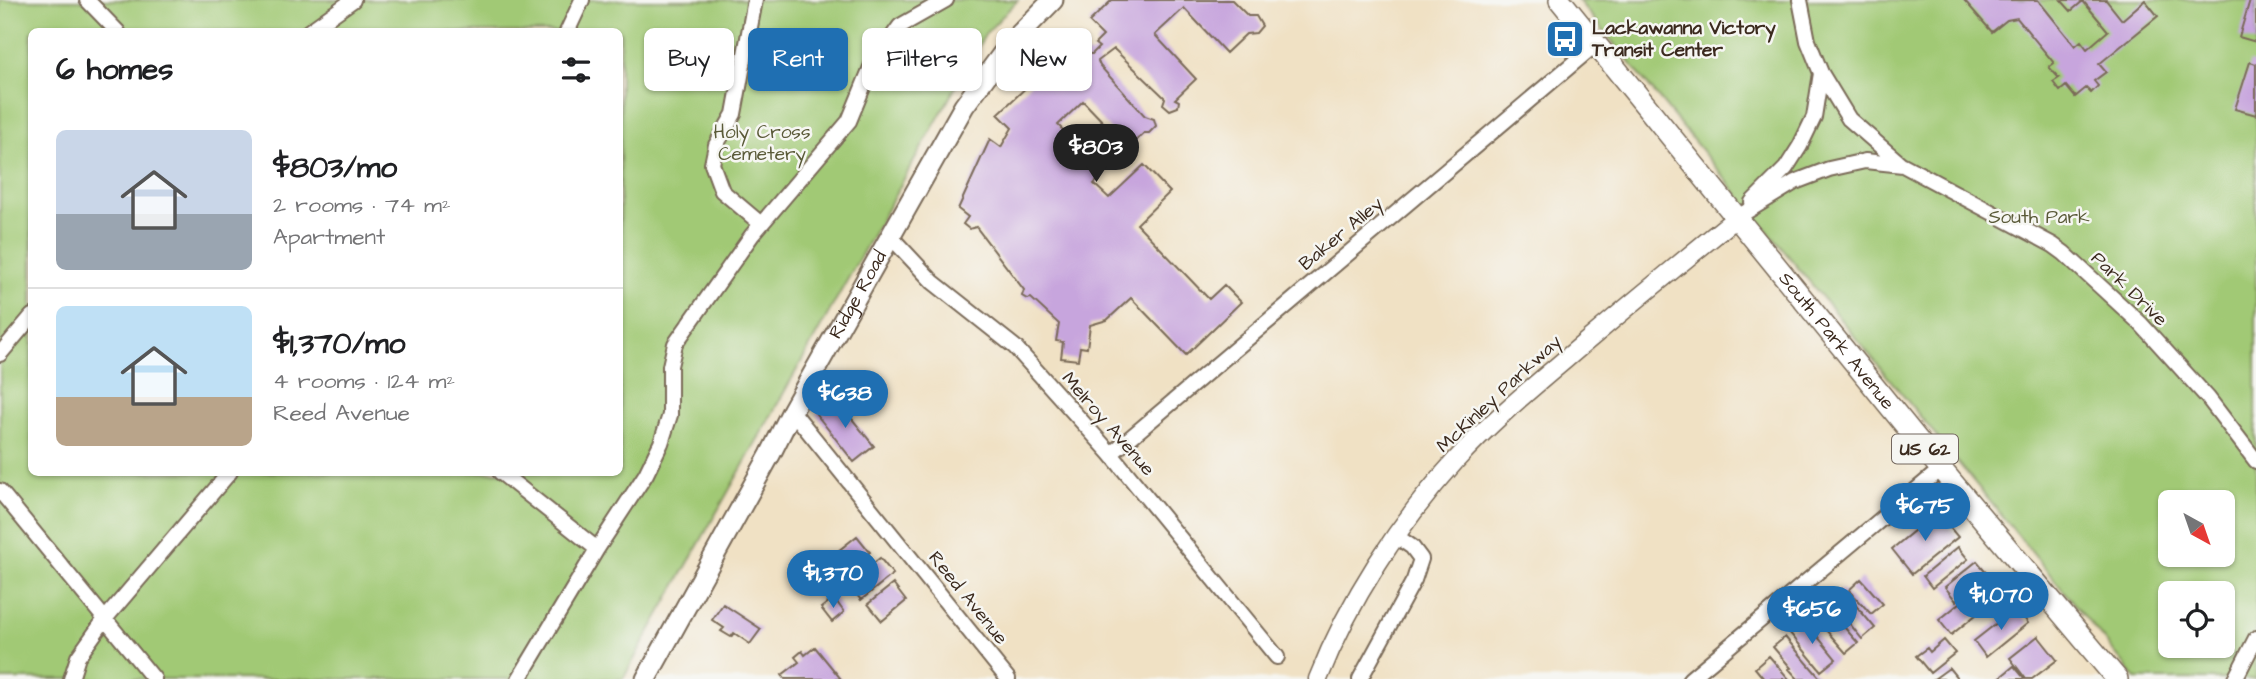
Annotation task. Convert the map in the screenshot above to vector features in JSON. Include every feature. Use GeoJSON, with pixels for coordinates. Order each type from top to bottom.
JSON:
{"type":"FeatureCollection","features":[{"type":"Feature","properties":{"kind":"main road","name":"Ridge Road"},"geometry":{"type":"LineString","coordinates":[[646,679],[792,411],[964,106],[1009,45],[1054,0]]}},
{"type":"Feature","properties":{"kind":"main road","name":"South Park Avenue"},"geometry":{"type":"LineString","coordinates":[[1560,0],[1941,468],[2117,679]]}},
{"type":"Feature","properties":{"kind":"street"},"geometry":{"type":"LineString","coordinates":[[314,28],[353,0]]}},
{"type":"Feature","properties":{"kind":"street"},"geometry":{"type":"LineString","coordinates":[[569,28],[582,0]]}},
{"type":"Feature","properties":{"kind":"street"},"geometry":{"type":"LineString","coordinates":[[755,0],[734,114],[716,145],[712,164],[722,191],[761,224]]}},
{"type":"Feature","properties":{"kind":"street"},"geometry":{"type":"LineString","coordinates":[[519,679],[597,549],[646,474],[661,443],[670,415],[670,366],[675,344],[761,224],[849,121],[872,65],[900,26],[947,0]]}},
{"type":"Feature","properties":{"kind":"street","name":"Park Drive"},"geometry":{"type":"LineString","coordinates":[[1800,0],[1808,41],[1821,73],[1849,119],[1903,165],[2064,253],[2141,324],[2208,398],[2256,461]]}},
{"type":"Feature","properties":{"kind":"street"},"geometry":{"type":"LineString","coordinates":[[89,1],[114,28]]}},
{"type":"Feature","properties":{"kind":"street","name":"Baker Alley"},"geometry":{"type":"LineString","coordinates":[[1111,454],[1596,44]]}},
{"type":"Feature","properties":{"kind":"street"},"geometry":{"type":"LineString","coordinates":[[1736,218],[1786,168],[1800,146],[1814,117],[1821,73]]}},
{"type":"Feature","properties":{"kind":"street","name":"Park Drive"},"geometry":{"type":"LineString","coordinates":[[1736,218],[1795,182],[1829,169],[1865,161],[1903,165]]}},
{"type":"Feature","properties":{"kind":"street","name":"McKinley Parkway"},"geometry":{"type":"LineString","coordinates":[[1318,679],[1350,613],[1396,536],[1456,460],[1509,407],[1736,218]]}},
{"type":"Feature","properties":{"kind":"street","name":"Melroy Avenue"},"geometry":{"type":"LineString","coordinates":[[890,236],[933,282],[1015,347],[1111,454],[1277,657]]}},
{"type":"Feature","properties":{"kind":"street"},"geometry":{"type":"LineString","coordinates":[[0,354],[28,321]]}},
{"type":"Feature","properties":{"kind":"street","name":"Reed Avenue"},"geometry":{"type":"LineString","coordinates":[[792,411],[1008,679]]}},
{"type":"Feature","properties":{"kind":"street"},"geometry":{"type":"LineString","coordinates":[[1690,679],[1941,468]]}},
{"type":"Feature","properties":{"kind":"street"},"geometry":{"type":"LineString","coordinates":[[71,679],[78,657],[104,619],[227,476]]}},
{"type":"Feature","properties":{"kind":"street"},"geometry":{"type":"LineString","coordinates":[[505,476],[597,549]]}},
{"type":"Feature","properties":{"kind":"street"},"geometry":{"type":"LineString","coordinates":[[0,491],[154,679]]}},
{"type":"Feature","properties":{"kind":"street"},"geometry":{"type":"LineString","coordinates":[[1360,679],[1414,580],[1421,559],[1412,547],[1396,536]]}},
{"type":"Feature","properties":{"kind":"street"},"geometry":{"type":"LineString","coordinates":[[2235,679],[2256,638]]}},
{"type":"Feature","properties":{"kind":"green space","name":"Holy Cross Cemetery"},"geometry":{"type":"Polygon","coordinates":[[[0,0],[1018,0],[982,40],[982,28],[862,28],[862,91],[953,91],[623,679],[0,679],[0,0]]]}},
{"type":"Feature","properties":{"kind":"green space","name":"South Park"},"geometry":{"type":"Polygon","coordinates":[[[1578,0],[2256,0],[2256,679],[2136,679],[1578,0]]]}},
{"type":"Feature","properties":{"kind":"building"},"geometry":{"type":"Polygon","coordinates":[[[1112,0],[1232,0],[1248,16],[1256,16],[1262,26],[1256,33],[1246,34],[1226,53],[1184,8],[1155,35],[1196,79],[1175,99],[1179,101],[1178,107],[1170,110],[1163,104],[1165,98],[1114,49],[1098,61],[1145,116],[1154,119],[1156,126],[1128,148],[1083,101],[1058,125],[1105,173],[1094,184],[1109,198],[1144,165],[1170,192],[1137,224],[1209,299],[1224,285],[1241,302],[1186,355],[1131,298],[1107,320],[1090,325],[1087,348],[1080,347],[1078,360],[1061,358],[1063,342],[1056,341],[1059,324],[1031,298],[1022,296],[1024,290],[976,227],[969,229],[963,224],[968,217],[958,209],[990,139],[1001,147],[1012,128],[998,114],[1022,91],[1092,91],[1092,54],[1099,47],[1095,44],[1103,36],[1089,22],[1112,0]]]}},
{"type":"Feature","properties":{"kind":"building"},"geometry":{"type":"Polygon","coordinates":[[[1964,0],[2038,0],[2075,46],[2081,41],[2087,49],[2108,31],[2083,1],[2071,11],[2061,0],[2106,0],[2122,20],[2145,0],[2158,16],[2099,64],[2106,72],[2094,81],[2098,86],[2091,93],[2086,88],[2075,97],[2066,86],[2060,91],[2053,82],[2059,78],[2049,67],[2054,63],[2017,18],[2007,20],[1992,32],[1964,0]]]}},
{"type":"Feature","properties":{"kind":"building"},"geometry":{"type":"Polygon","coordinates":[[[2250,0],[2256,0],[2256,42],[2239,37],[2250,0]]]}},
{"type":"Feature","properties":{"kind":"building"},"geometry":{"type":"Polygon","coordinates":[[[2250,62],[2256,64],[2256,115],[2235,109],[2250,62]]]}},
{"type":"Feature","properties":{"kind":"building"},"geometry":{"type":"Polygon","coordinates":[[[836,399],[874,446],[854,462],[816,414],[836,399]]]}},
{"type":"Feature","properties":{"kind":"building"},"geometry":{"type":"Polygon","coordinates":[[[1937,512],[1958,537],[1912,574],[1892,549],[1937,512]]]}},
{"type":"Feature","properties":{"kind":"building"},"geometry":{"type":"Polygon","coordinates":[[[857,536],[870,552],[841,575],[828,559],[857,536]]]}},
{"type":"Feature","properties":{"kind":"building"},"geometry":{"type":"Polygon","coordinates":[[[1958,547],[1968,559],[1932,588],[1923,576],[1958,547]]]}},
{"type":"Feature","properties":{"kind":"building"},"geometry":{"type":"Polygon","coordinates":[[[880,558],[893,574],[861,600],[848,584],[880,558]]]}},
{"type":"Feature","properties":{"kind":"building"},"geometry":{"type":"Polygon","coordinates":[[[1977,561],[1988,574],[1956,601],[1945,587],[1977,561]]]}},
{"type":"Feature","properties":{"kind":"building"},"geometry":{"type":"Polygon","coordinates":[[[1861,579],[1883,604],[1871,614],[1849,590],[1861,579]]]}},
{"type":"Feature","properties":{"kind":"building"},"geometry":{"type":"Polygon","coordinates":[[[893,584],[906,601],[882,621],[868,604],[893,584]]]}},
{"type":"Feature","properties":{"kind":"building"},"geometry":{"type":"Polygon","coordinates":[[[1981,586],[1993,601],[1951,635],[1939,620],[1981,586]]]}},
{"type":"Feature","properties":{"kind":"building"},"geometry":{"type":"Polygon","coordinates":[[[1842,589],[1875,628],[1862,639],[1830,599],[1842,589]]]}},
{"type":"Feature","properties":{"kind":"building"},"geometry":{"type":"Polygon","coordinates":[[[834,598],[844,612],[832,622],[821,608],[834,598]]]}},
{"type":"Feature","properties":{"kind":"building"},"geometry":{"type":"Polygon","coordinates":[[[723,604],[761,629],[750,644],[734,633],[731,637],[721,631],[724,628],[712,620],[723,604]]]}},
{"type":"Feature","properties":{"kind":"building"},"geometry":{"type":"Polygon","coordinates":[[[1824,604],[1858,643],[1846,653],[1812,614],[1824,604]]]}},
{"type":"Feature","properties":{"kind":"building"},"geometry":{"type":"Polygon","coordinates":[[[2016,608],[2028,623],[1986,657],[1974,641],[2016,608]]]}},
{"type":"Feature","properties":{"kind":"building"},"geometry":{"type":"Polygon","coordinates":[[[1804,620],[1836,659],[1821,671],[1789,632],[1804,620]]]}},
{"type":"Feature","properties":{"kind":"building"},"geometry":{"type":"Polygon","coordinates":[[[2038,636],[2057,660],[2032,679],[2026,679],[2010,658],[2038,636]]]}},
{"type":"Feature","properties":{"kind":"building"},"geometry":{"type":"Polygon","coordinates":[[[1785,637],[1821,679],[1798,679],[1789,669],[1791,668],[1773,647],[1785,637]]]}},
{"type":"Feature","properties":{"kind":"building"},"geometry":{"type":"Polygon","coordinates":[[[1944,640],[1955,653],[1930,673],[1916,656],[1927,648],[1930,652],[1944,640]]]}},
{"type":"Feature","properties":{"kind":"building"},"geometry":{"type":"Polygon","coordinates":[[[815,647],[841,679],[785,679],[782,675],[799,662],[795,657],[802,651],[805,655],[815,647]]]}},
{"type":"Feature","properties":{"kind":"building"},"geometry":{"type":"Polygon","coordinates":[[[1769,656],[1789,679],[1764,679],[1755,668],[1769,656]]]}},
{"type":"Feature","properties":{"kind":"building"},"geometry":{"type":"Polygon","coordinates":[[[2014,666],[2025,679],[1998,679],[2014,666]]]}},
{"type":"Feature","properties":{"kind":"building"},"geometry":{"type":"Polygon","coordinates":[[[1949,668],[1958,679],[1934,679],[1949,668]]]}},
{"type":"Feature","properties":{"kind":"place","name":"Lackawanna Victory Transit Center"},"geometry":{"type":"Point","coordinates":[1565,39]}}]}
